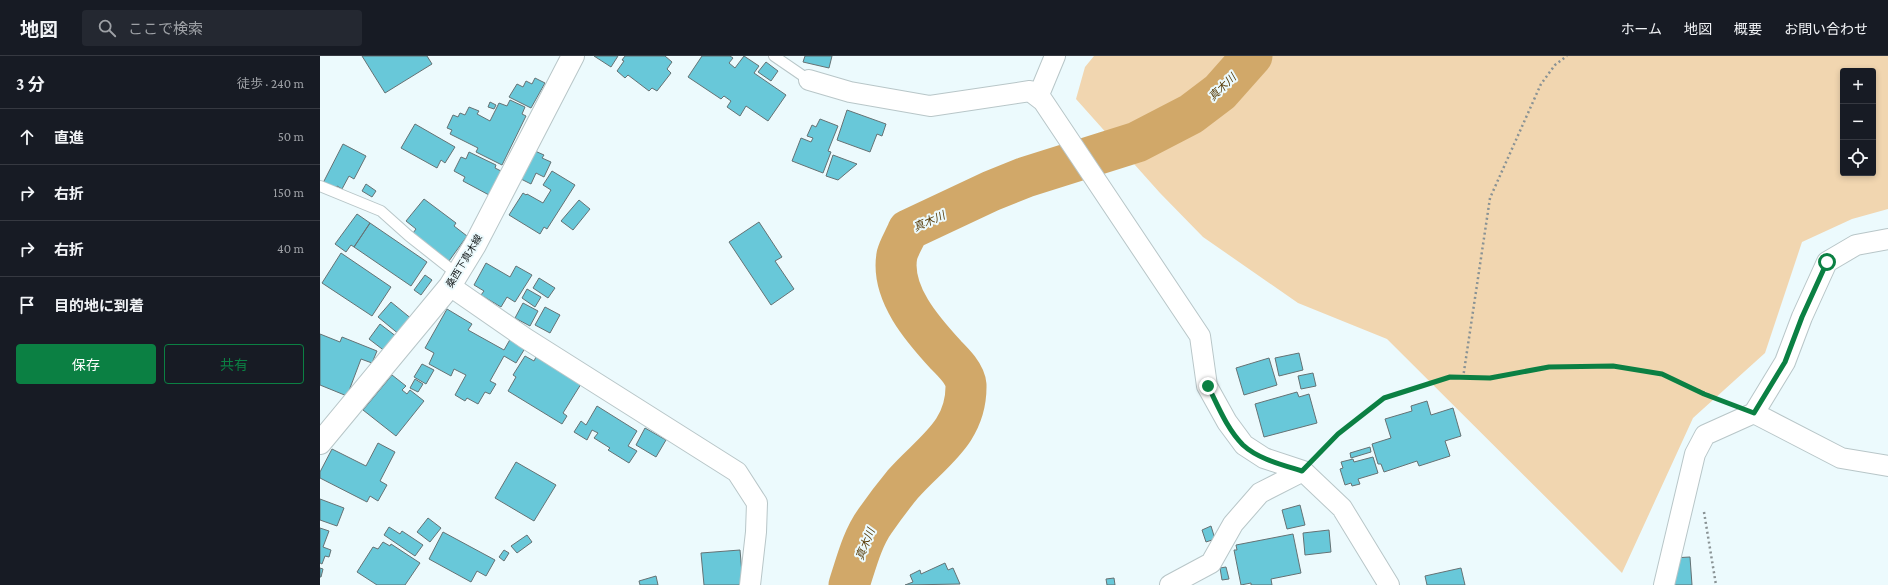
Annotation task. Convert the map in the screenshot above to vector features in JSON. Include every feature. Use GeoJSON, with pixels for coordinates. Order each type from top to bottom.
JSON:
{"type":"FeatureCollection","features":[{"type":"Feature","properties":{"kind":"main road","name":"桑西下真木線"},"geometry":{"type":"LineString","coordinates":[[320,443],[453,280],[475,245],[573,56]]}},
{"type":"Feature","properties":{"kind":"street"},"geometry":{"type":"LineString","coordinates":[[1038,97],[1055,56]]}},
{"type":"Feature","properties":{"kind":"street"},"geometry":{"type":"LineString","coordinates":[[809,80],[850,92],[930,106],[1030,91],[1043,101],[1200,336],[1208,386],[1227,422],[1244,445],[1264,458],[1302,471],[1342,508],[1389,585]]}},
{"type":"Feature","properties":{"kind":"street"},"geometry":{"type":"LineString","coordinates":[[1664,585],[1695,454],[1705,435],[1754,413],[1785,362],[1802,317],[1827,262],[1856,245],[1888,239]]}},
{"type":"Feature","properties":{"kind":"street"},"geometry":{"type":"LineString","coordinates":[[453,280],[525,338],[737,472],[757,503],[756,532],[750,585]]}},
{"type":"Feature","properties":{"kind":"street"},"geometry":{"type":"LineString","coordinates":[[1754,413],[1841,458],[1888,466]]}},
{"type":"Feature","properties":{"kind":"street"},"geometry":{"type":"LineString","coordinates":[[1170,585],[1210,563],[1233,524],[1260,493],[1302,471]]}},
{"type":"Feature","properties":{"kind":"lane"},"geometry":{"type":"LineString","coordinates":[[774,56],[809,80]]}},
{"type":"Feature","properties":{"kind":"lane"},"geometry":{"type":"LineString","coordinates":[[320,186],[381,211],[409,236],[453,280]]}},
{"type":"Feature","properties":{"kind":"path"},"geometry":{"type":"LineString","coordinates":[[1463,378],[1490,198],[1541,84],[1555,65],[1567,56]]}},
{"type":"Feature","properties":{"kind":"path"},"geometry":{"type":"LineString","coordinates":[[1302,471],[1338,434],[1384,398],[1450,377],[1490,378],[1549,367],[1613,366],[1662,374],[1704,394],[1754,413]]}},
{"type":"Feature","properties":{"kind":"path"},"geometry":{"type":"LineString","coordinates":[[1704,508],[1716,585]]}},
{"type":"Feature","properties":{"kind":"shaded area"},"geometry":{"type":"Polygon","coordinates":[[[1094,56],[1888,56],[1888,209],[1852,219],[1802,242],[1765,353],[1693,418],[1622,573],[1387,339],[1298,303],[1203,237],[1160,193],[1076,99],[1085,67],[1094,56]]]}},
{"type":"Feature","properties":{"kind":"building"},"geometry":{"type":"Polygon","coordinates":[[[362,56],[427,56],[432,64],[385,93],[362,56]]]}},
{"type":"Feature","properties":{"kind":"building"},"geometry":{"type":"Polygon","coordinates":[[[594,56],[618,56],[611,67],[594,56]]]}},
{"type":"Feature","properties":{"kind":"building"},"geometry":{"type":"Polygon","coordinates":[[[625,56],[665,56],[672,62],[667,69],[671,73],[657,91],[652,88],[649,91],[628,75],[625,78],[617,71],[624,61],[622,60],[625,56]]]}},
{"type":"Feature","properties":{"kind":"building"},"geometry":{"type":"Polygon","coordinates":[[[702,56],[730,56],[733,58],[729,63],[735,68],[744,56],[759,66],[754,73],[786,95],[768,121],[746,106],[740,116],[727,107],[731,101],[724,96],[721,99],[688,77],[702,56]]]}},
{"type":"Feature","properties":{"kind":"building"},"geometry":{"type":"Polygon","coordinates":[[[805,56],[832,56],[829,68],[803,62],[805,56]]]}},
{"type":"Feature","properties":{"kind":"building"},"geometry":{"type":"Polygon","coordinates":[[[766,62],[778,71],[771,81],[758,72],[766,62]]]}},
{"type":"Feature","properties":{"kind":"building"},"geometry":{"type":"Polygon","coordinates":[[[535,78],[545,83],[531,108],[509,97],[517,84],[523,87],[526,81],[532,84],[535,78]]]}},
{"type":"Feature","properties":{"kind":"building"},"geometry":{"type":"Polygon","coordinates":[[[510,100],[525,107],[522,114],[526,116],[502,165],[476,152],[478,148],[450,134],[452,130],[447,128],[453,115],[458,117],[460,113],[465,115],[469,107],[479,111],[477,114],[490,121],[499,103],[507,106],[510,100]]]}},
{"type":"Feature","properties":{"kind":"building"},"geometry":{"type":"Polygon","coordinates":[[[490,102],[496,105],[494,109],[488,107],[490,102]]]}},
{"type":"Feature","properties":{"kind":"building"},"geometry":{"type":"Polygon","coordinates":[[[847,110],[886,124],[882,136],[877,134],[870,152],[837,140],[847,110]]]}},
{"type":"Feature","properties":{"kind":"building"},"geometry":{"type":"Polygon","coordinates":[[[820,119],[838,126],[828,151],[831,152],[823,173],[792,161],[801,138],[811,142],[813,138],[807,136],[812,125],[816,127],[820,119]]]}},
{"type":"Feature","properties":{"kind":"building"},"geometry":{"type":"Polygon","coordinates":[[[415,124],[455,147],[445,163],[441,160],[437,168],[401,148],[415,124]]]}},
{"type":"Feature","properties":{"kind":"building"},"geometry":{"type":"Polygon","coordinates":[[[343,144],[366,156],[354,179],[349,176],[342,189],[337,186],[335,190],[323,183],[343,144]]]}},
{"type":"Feature","properties":{"kind":"building"},"geometry":{"type":"Polygon","coordinates":[[[535,151],[544,155],[542,158],[551,162],[544,177],[536,173],[531,184],[521,179],[535,151]]]}},
{"type":"Feature","properties":{"kind":"building"},"geometry":{"type":"Polygon","coordinates":[[[469,152],[496,165],[495,168],[501,171],[489,195],[463,181],[465,177],[454,171],[461,157],[466,159],[469,152]]]}},
{"type":"Feature","properties":{"kind":"building"},"geometry":{"type":"Polygon","coordinates":[[[833,155],[857,164],[838,180],[826,176],[833,155]]]}},
{"type":"Feature","properties":{"kind":"building"},"geometry":{"type":"Polygon","coordinates":[[[552,171],[575,185],[547,229],[544,227],[540,234],[509,215],[523,193],[543,203],[551,190],[543,185],[552,171]]]}},
{"type":"Feature","properties":{"kind":"building"},"geometry":{"type":"Polygon","coordinates":[[[366,184],[376,191],[372,197],[362,191],[366,184]]]}},
{"type":"Feature","properties":{"kind":"building"},"geometry":{"type":"Polygon","coordinates":[[[424,199],[456,223],[454,226],[467,236],[449,261],[413,233],[416,229],[406,221],[424,199]]]}},
{"type":"Feature","properties":{"kind":"building"},"geometry":{"type":"Polygon","coordinates":[[[579,200],[590,209],[573,230],[561,221],[579,200]]]}},
{"type":"Feature","properties":{"kind":"building"},"geometry":{"type":"Polygon","coordinates":[[[357,214],[370,223],[354,247],[351,245],[346,252],[335,244],[357,214]]]}},
{"type":"Feature","properties":{"kind":"building"},"geometry":{"type":"Polygon","coordinates":[[[759,222],[782,257],[775,261],[794,289],[771,305],[729,242],[759,222]]]}},
{"type":"Feature","properties":{"kind":"building"},"geometry":{"type":"Polygon","coordinates":[[[370,223],[427,262],[411,286],[354,247],[370,223]]]}},
{"type":"Feature","properties":{"kind":"building"},"geometry":{"type":"Polygon","coordinates":[[[341,253],[391,287],[372,316],[322,283],[341,253]]]}},
{"type":"Feature","properties":{"kind":"building"},"geometry":{"type":"Polygon","coordinates":[[[486,263],[510,277],[516,266],[532,275],[515,302],[507,297],[501,307],[481,295],[484,291],[474,285],[486,263]]]}},
{"type":"Feature","properties":{"kind":"building"},"geometry":{"type":"Polygon","coordinates":[[[425,275],[432,280],[421,295],[414,290],[425,275]]]}},
{"type":"Feature","properties":{"kind":"building"},"geometry":{"type":"Polygon","coordinates":[[[539,278],[555,288],[548,298],[533,288],[539,278]]]}},
{"type":"Feature","properties":{"kind":"building"},"geometry":{"type":"Polygon","coordinates":[[[527,289],[541,297],[535,307],[522,298],[527,289]]]}},
{"type":"Feature","properties":{"kind":"building"},"geometry":{"type":"Polygon","coordinates":[[[391,302],[413,320],[400,335],[378,317],[391,302]]]}},
{"type":"Feature","properties":{"kind":"building"},"geometry":{"type":"Polygon","coordinates":[[[523,303],[538,311],[530,326],[515,318],[523,303]]]}},
{"type":"Feature","properties":{"kind":"building"},"geometry":{"type":"Polygon","coordinates":[[[545,307],[560,315],[550,333],[535,325],[545,307]]]}},
{"type":"Feature","properties":{"kind":"building"},"geometry":{"type":"Polygon","coordinates":[[[447,309],[472,324],[468,330],[504,350],[512,336],[527,345],[516,363],[504,356],[490,381],[496,384],[490,394],[485,392],[478,404],[467,398],[465,401],[455,395],[466,375],[454,369],[451,376],[429,364],[434,353],[425,348],[447,309]]]}},
{"type":"Feature","properties":{"kind":"building"},"geometry":{"type":"Polygon","coordinates":[[[380,324],[397,337],[386,352],[369,339],[380,324]]]}},
{"type":"Feature","properties":{"kind":"building"},"geometry":{"type":"Polygon","coordinates":[[[320,334],[340,342],[342,337],[377,351],[372,363],[361,359],[347,396],[320,385],[320,334]]]}},
{"type":"Feature","properties":{"kind":"building"},"geometry":{"type":"Polygon","coordinates":[[[1299,353],[1303,370],[1279,376],[1275,358],[1299,353]]]}},
{"type":"Feature","properties":{"kind":"building"},"geometry":{"type":"Polygon","coordinates":[[[525,356],[534,361],[536,357],[581,384],[563,413],[567,416],[562,424],[508,391],[516,377],[513,375],[525,356]]]}},
{"type":"Feature","properties":{"kind":"building"},"geometry":{"type":"Polygon","coordinates":[[[1269,358],[1277,385],[1244,395],[1236,368],[1269,358]]]}},
{"type":"Feature","properties":{"kind":"building"},"geometry":{"type":"Polygon","coordinates":[[[422,364],[434,370],[426,384],[414,377],[422,364]]]}},
{"type":"Feature","properties":{"kind":"building"},"geometry":{"type":"Polygon","coordinates":[[[1313,373],[1316,386],[1301,389],[1298,376],[1313,373]]]}},
{"type":"Feature","properties":{"kind":"building"},"geometry":{"type":"Polygon","coordinates":[[[392,375],[406,386],[402,390],[407,394],[410,390],[424,401],[396,436],[363,410],[392,375]]]}},
{"type":"Feature","properties":{"kind":"building"},"geometry":{"type":"Polygon","coordinates":[[[415,379],[423,384],[418,392],[410,388],[415,379]]]}},
{"type":"Feature","properties":{"kind":"building"},"geometry":{"type":"Polygon","coordinates":[[[1297,392],[1299,397],[1309,394],[1317,423],[1264,437],[1255,404],[1297,392]]]}},
{"type":"Feature","properties":{"kind":"building"},"geometry":{"type":"Polygon","coordinates":[[[1427,401],[1431,415],[1453,408],[1461,436],[1445,441],[1450,456],[1419,466],[1417,461],[1384,472],[1381,464],[1378,464],[1372,444],[1391,438],[1385,419],[1412,411],[1411,406],[1427,401]]]}},
{"type":"Feature","properties":{"kind":"building"},"geometry":{"type":"Polygon","coordinates":[[[597,406],[637,431],[628,446],[637,451],[629,463],[608,450],[610,448],[594,438],[598,433],[592,430],[587,440],[574,432],[581,421],[586,425],[597,406]]]}},
{"type":"Feature","properties":{"kind":"building"},"geometry":{"type":"Polygon","coordinates":[[[645,428],[666,440],[656,457],[636,445],[645,428]]]}},
{"type":"Feature","properties":{"kind":"building"},"geometry":{"type":"Polygon","coordinates":[[[378,443],[395,452],[380,481],[387,485],[378,501],[370,496],[367,502],[320,478],[320,472],[332,449],[366,466],[378,443]]]}},
{"type":"Feature","properties":{"kind":"building"},"geometry":{"type":"Polygon","coordinates":[[[1370,447],[1371,452],[1351,458],[1350,453],[1370,447]]]}},
{"type":"Feature","properties":{"kind":"building"},"geometry":{"type":"Polygon","coordinates":[[[1373,457],[1378,473],[1358,479],[1360,484],[1352,486],[1351,483],[1345,485],[1340,469],[1343,468],[1341,462],[1353,459],[1354,462],[1373,457]]]}},
{"type":"Feature","properties":{"kind":"building"},"geometry":{"type":"Polygon","coordinates":[[[516,462],[556,485],[534,521],[495,498],[516,462]]]}},
{"type":"Feature","properties":{"kind":"building"},"geometry":{"type":"Polygon","coordinates":[[[320,499],[344,508],[337,526],[320,520],[320,499]]]}},
{"type":"Feature","properties":{"kind":"building"},"geometry":{"type":"Polygon","coordinates":[[[1300,505],[1305,525],[1287,529],[1282,510],[1300,505]]]}},
{"type":"Feature","properties":{"kind":"building"},"geometry":{"type":"Polygon","coordinates":[[[428,518],[441,528],[430,542],[417,532],[428,518]]]}},
{"type":"Feature","properties":{"kind":"building"},"geometry":{"type":"Polygon","coordinates":[[[1211,526],[1215,539],[1206,542],[1202,530],[1211,526]]]}},
{"type":"Feature","properties":{"kind":"building"},"geometry":{"type":"Polygon","coordinates":[[[389,527],[400,534],[402,531],[423,545],[415,556],[384,535],[389,527]]]}},
{"type":"Feature","properties":{"kind":"building"},"geometry":{"type":"Polygon","coordinates":[[[320,528],[329,531],[323,547],[331,550],[329,557],[325,556],[322,564],[320,563],[320,528]]]}},
{"type":"Feature","properties":{"kind":"building"},"geometry":{"type":"Polygon","coordinates":[[[1329,530],[1331,552],[1305,555],[1303,533],[1329,530]]]}},
{"type":"Feature","properties":{"kind":"building"},"geometry":{"type":"Polygon","coordinates":[[[443,532],[495,560],[486,576],[477,571],[471,582],[429,559],[443,532]]]}},
{"type":"Feature","properties":{"kind":"building"},"geometry":{"type":"Polygon","coordinates":[[[1293,534],[1301,573],[1271,579],[1272,585],[1251,585],[1251,583],[1241,585],[1234,550],[1237,550],[1236,545],[1293,534]]]}},
{"type":"Feature","properties":{"kind":"building"},"geometry":{"type":"Polygon","coordinates":[[[527,535],[532,542],[517,553],[511,546],[527,535]]]}},
{"type":"Feature","properties":{"kind":"building"},"geometry":{"type":"Polygon","coordinates":[[[383,542],[390,546],[391,544],[420,563],[405,585],[377,585],[357,572],[373,547],[378,549],[383,542]]]}},
{"type":"Feature","properties":{"kind":"building"},"geometry":{"type":"Polygon","coordinates":[[[504,550],[509,553],[504,561],[499,557],[504,550]]]}},
{"type":"Feature","properties":{"kind":"building"},"geometry":{"type":"Polygon","coordinates":[[[740,550],[743,585],[704,585],[701,553],[740,550]]]}},
{"type":"Feature","properties":{"kind":"building"},"geometry":{"type":"Polygon","coordinates":[[[1690,557],[1692,585],[1672,585],[1672,558],[1690,557]]]}},
{"type":"Feature","properties":{"kind":"building"},"geometry":{"type":"Polygon","coordinates":[[[945,563],[948,570],[953,568],[960,584],[905,585],[913,582],[910,575],[920,570],[921,574],[945,563]]]}},
{"type":"Feature","properties":{"kind":"building"},"geometry":{"type":"Polygon","coordinates":[[[1226,567],[1229,579],[1222,580],[1220,568],[1226,567]]]}},
{"type":"Feature","properties":{"kind":"building"},"geometry":{"type":"Polygon","coordinates":[[[320,568],[323,569],[321,577],[320,577],[320,568]]]}},
{"type":"Feature","properties":{"kind":"building"},"geometry":{"type":"Polygon","coordinates":[[[1461,568],[1465,585],[1427,585],[1425,576],[1461,568]]]}},
{"type":"Feature","properties":{"kind":"building"},"geometry":{"type":"Polygon","coordinates":[[[656,576],[658,585],[640,585],[639,581],[656,576]]]}},
{"type":"Feature","properties":{"kind":"building"},"geometry":{"type":"Polygon","coordinates":[[[1114,578],[1115,585],[1107,585],[1106,579],[1114,578]]]}},
{"type":"Feature","properties":{"kind":"waterway","name":"真木川"},"geometry":{"type":"LineString","coordinates":[[849,585],[870,528],[903,484],[936,451],[954,429],[961,416],[965,402],[966,385],[964,377],[956,365],[937,345],[910,310],[898,283],[896,269],[897,255],[908,230],[991,191],[1026,177],[1137,142],[1191,114],[1220,92],[1252,56]]}},
{"type":"Feature","properties":{"kind":"route"},"geometry":{"type":"LineString","coordinates":[[1208,386],[1227,422],[1244,445],[1264,458],[1302,471],[1338,434],[1384,398],[1450,377],[1490,378],[1549,367],[1613,366],[1662,374],[1704,394],[1754,413],[1785,362],[1802,317],[1827,262]]}}]}
